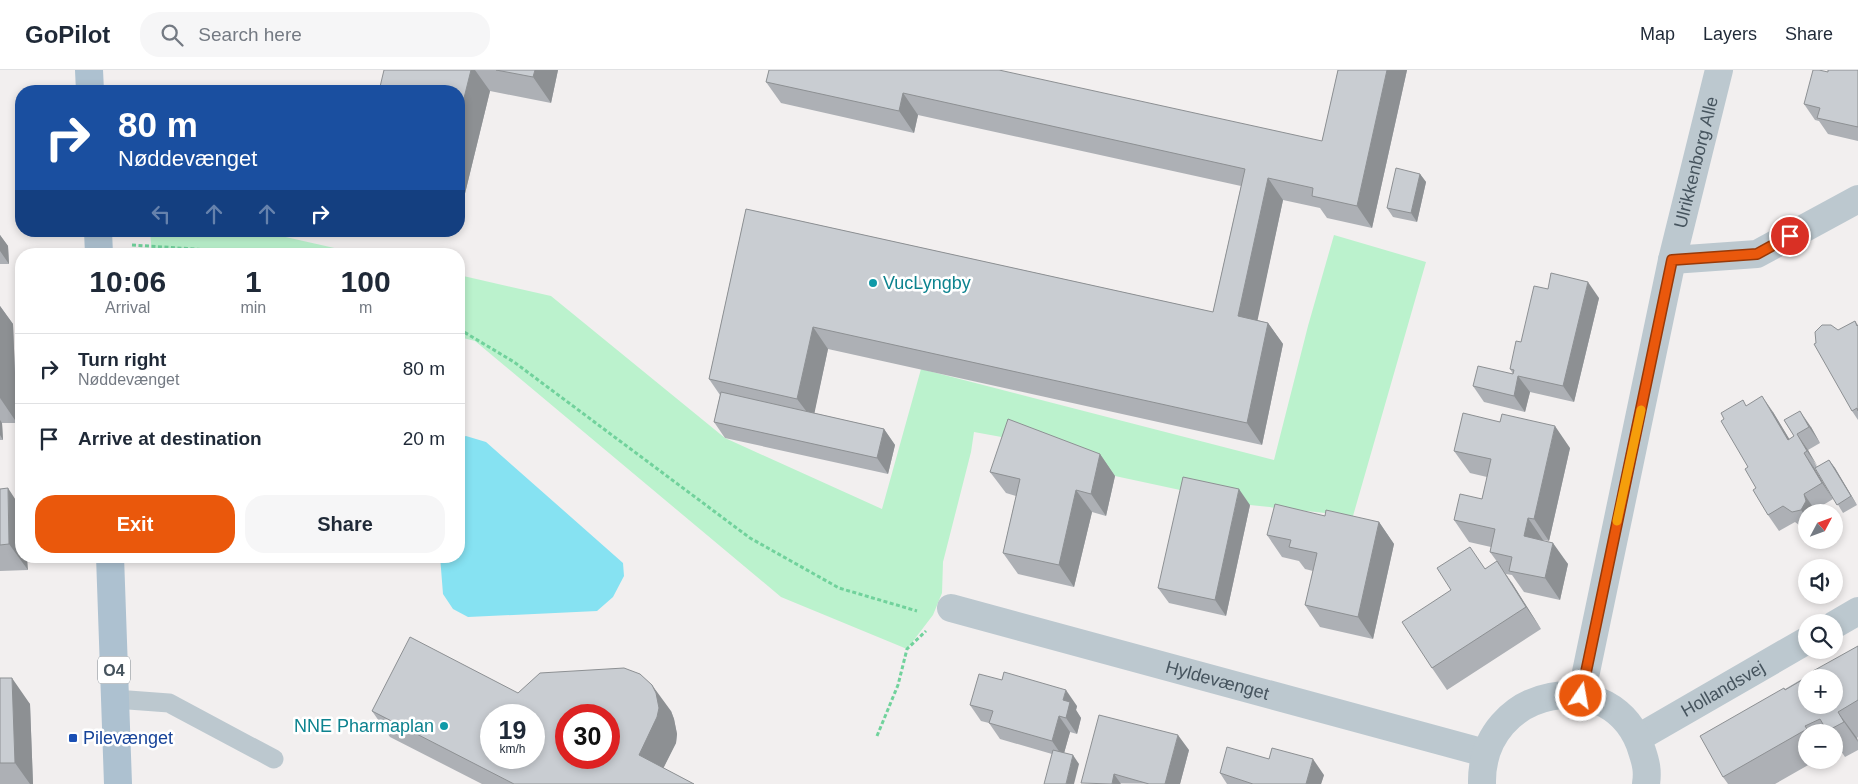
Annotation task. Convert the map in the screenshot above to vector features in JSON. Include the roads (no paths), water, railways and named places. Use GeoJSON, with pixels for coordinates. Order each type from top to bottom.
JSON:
{"type":"FeatureCollection","features":[{"type":"Feature","properties":{"kind":"main road"},"geometry":{"type":"LineString","coordinates":[[89,70],[90,85]]}},
{"type":"Feature","properties":{"kind":"main road","name":"O4"},"geometry":{"type":"LineString","coordinates":[[110,563],[118,784]]}},
{"type":"Feature","properties":{"kind":"street","name":"Ulrikkenborg Alle"},"geometry":{"type":"LineString","coordinates":[[1581,696],[1672,260],[1719,70]]}},
{"type":"Feature","properties":{"kind":"street"},"geometry":{"type":"LineString","coordinates":[[1672,260],[1757,254],[1858,199]]}},
{"type":"Feature","properties":{"kind":"street","name":"Hyldevænget"},"geometry":{"type":"LineString","coordinates":[[950,608],[1485,753]]}},
{"type":"Feature","properties":{"kind":"street"},"geometry":{"type":"LineString","coordinates":[[1843,620],[1858,611]]}},
{"type":"Feature","properties":{"kind":"street","name":"Hollandsvej"},"geometry":{"type":"LineString","coordinates":[[1638,738],[1798,646]]}},
{"type":"Feature","properties":{"kind":"street"},"geometry":{"type":"LineString","coordinates":[[1482,784],[1485,753],[1500,726],[1522,706],[1550,695],[1581,696],[1604,704],[1624,718],[1638,738],[1648,771],[1646,784]]}},
{"type":"Feature","properties":{"kind":"lane"},"geometry":{"type":"LineString","coordinates":[[115,699],[169,703],[274,759]]}},
{"type":"Feature","properties":{"kind":"water"},"geometry":{"type":"Polygon","coordinates":[[[465,436],[486,442],[623,563],[624,576],[613,597],[597,611],[468,617],[453,609],[443,594],[441,563],[465,563],[465,436]]]}},
{"type":"Feature","properties":{"kind":"place","name":"VucLyngby"},"geometry":{"type":"Point","coordinates":[873,283]}},
{"type":"Feature","properties":{"kind":"place","name":"NNE Pharmaplan"},"geometry":{"type":"Point","coordinates":[444,726]}},
{"type":"Feature","properties":{"kind":"place","name":"Pilevænget"},"geometry":{"type":"Point","coordinates":[73,738]}}]}
